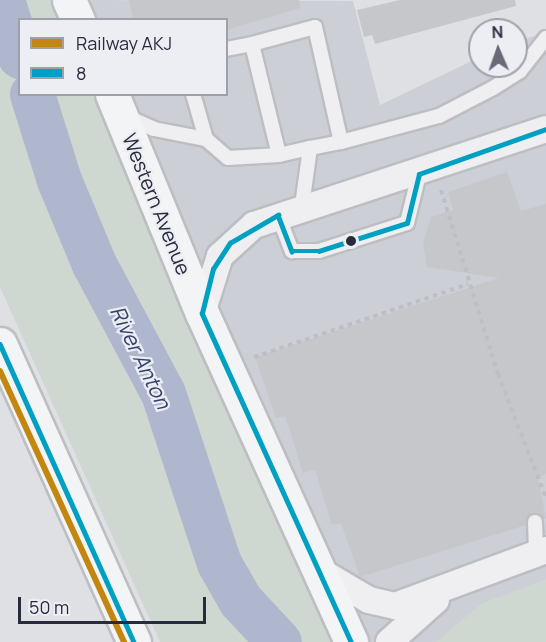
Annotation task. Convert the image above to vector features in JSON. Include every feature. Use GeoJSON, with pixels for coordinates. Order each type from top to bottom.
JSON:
{"type":"FeatureCollection","features":[{"type":"Feature","properties":{"kind":"main road"},"geometry":{"type":"LineString","coordinates":[[69,0],[77,18]]}},
{"type":"Feature","properties":{"kind":"main road","name":"Western Avenue"},"geometry":{"type":"LineString","coordinates":[[116,104],[202,313],[351,642]]}},
{"type":"Feature","properties":{"kind":"main road"},"geometry":{"type":"LineString","coordinates":[[0,344],[134,642]]}},
{"type":"Feature","properties":{"kind":"street"},"geometry":{"type":"LineString","coordinates":[[202,313],[213,269],[230,243],[278,215],[302,206],[427,172],[546,129]]}},
{"type":"Feature","properties":{"kind":"street"},"geometry":{"type":"LineString","coordinates":[[318,570],[377,603],[408,604],[541,551]]}},
{"type":"Feature","properties":{"kind":"street"},"geometry":{"type":"LineString","coordinates":[[389,642],[445,591]]}},
{"type":"Feature","properties":{"kind":"lane"},"geometry":{"type":"LineString","coordinates":[[228,49],[315,27],[341,142]]}},
{"type":"Feature","properties":{"kind":"lane"},"geometry":{"type":"LineString","coordinates":[[116,104],[154,129],[206,139],[228,158],[279,155],[341,142],[439,116],[520,71],[546,39]]}},
{"type":"Feature","properties":{"kind":"lane"},"geometry":{"type":"LineString","coordinates":[[252,44],[279,155]]}},
{"type":"Feature","properties":{"kind":"lane"},"geometry":{"type":"LineString","coordinates":[[194,96],[206,139]]}},
{"type":"Feature","properties":{"kind":"lane"},"geometry":{"type":"LineString","coordinates":[[302,206],[310,148]]}},
{"type":"Feature","properties":{"kind":"lane"},"geometry":{"type":"LineString","coordinates":[[278,215],[292,251],[315,253],[407,223],[427,172]]}},
{"type":"Feature","properties":{"kind":"lane"},"geometry":{"type":"LineString","coordinates":[[535,522],[541,551]]}},
{"type":"Feature","properties":{"kind":"path"},"geometry":{"type":"LineString","coordinates":[[427,172],[546,498]]}},
{"type":"Feature","properties":{"kind":"path"},"geometry":{"type":"LineString","coordinates":[[250,358],[468,284]]}},
{"type":"Feature","properties":{"kind":"shaded area"},"geometry":{"type":"Polygon","coordinates":[[[0,0],[54,0],[62,18],[18,18],[18,96],[95,96],[176,293],[338,642],[160,642],[0,287],[0,0]]]}},
{"type":"Feature","properties":{"kind":"shaded area"},"geometry":{"type":"Polygon","coordinates":[[[90,0],[353,1],[380,105],[468,63],[468,78],[528,78],[528,38],[546,33],[546,642],[365,642],[365,632],[193,271],[126,96],[228,96],[228,18],[97,18],[90,0]]]}},
{"type":"Feature","properties":{"kind":"shaded area"},"geometry":{"type":"Polygon","coordinates":[[[546,579],[546,642],[436,642],[481,604],[546,579]]]}},
{"type":"Feature","properties":{"kind":"building"},"geometry":{"type":"Polygon","coordinates":[[[129,0],[299,0],[300,8],[228,29],[228,18],[133,18],[129,0]]]}},
{"type":"Feature","properties":{"kind":"building"},"geometry":{"type":"Polygon","coordinates":[[[400,0],[515,0],[516,6],[375,44],[372,35],[364,37],[357,10],[400,0]]]}},
{"type":"Feature","properties":{"kind":"building"},"geometry":{"type":"Polygon","coordinates":[[[507,172],[521,211],[546,204],[546,474],[538,477],[546,519],[531,514],[526,525],[360,577],[341,523],[332,525],[315,470],[303,473],[285,416],[276,418],[255,357],[499,278],[427,267],[423,242],[431,217],[453,210],[448,192],[507,172]]]}},
{"type":"Feature","properties":{"kind":"waterway","name":"River Anton"},"geometry":{"type":"LineString","coordinates":[[2,0],[18,50]]}},
{"type":"Feature","properties":{"kind":"waterway","name":"River Anton"},"geometry":{"type":"LineString","coordinates":[[33,96],[59,180],[94,264],[163,393],[219,563],[240,600],[279,642]]}},
{"type":"Feature","properties":{"kind":"rail line","name":"AKJ"},"geometry":{"type":"LineString","coordinates":[[0,371],[124,642]]}},
{"type":"Feature","properties":{"kind":"transit line","name":"8"},"geometry":{"type":"LineString","coordinates":[[419,174],[546,129]]}},
{"type":"Feature","properties":{"kind":"transit line","name":"8"},"geometry":{"type":"LineString","coordinates":[[278,215],[292,251],[319,251],[407,223],[419,174]]}},
{"type":"Feature","properties":{"kind":"transit line","name":"8"},"geometry":{"type":"LineString","coordinates":[[202,313],[213,269],[230,243],[278,215]]}},
{"type":"Feature","properties":{"kind":"transit line","name":"8"},"geometry":{"type":"LineString","coordinates":[[202,313],[351,642]]}},
{"type":"Feature","properties":{"kind":"transit line","name":"8"},"geometry":{"type":"LineString","coordinates":[[0,344],[134,642]]}}]}
